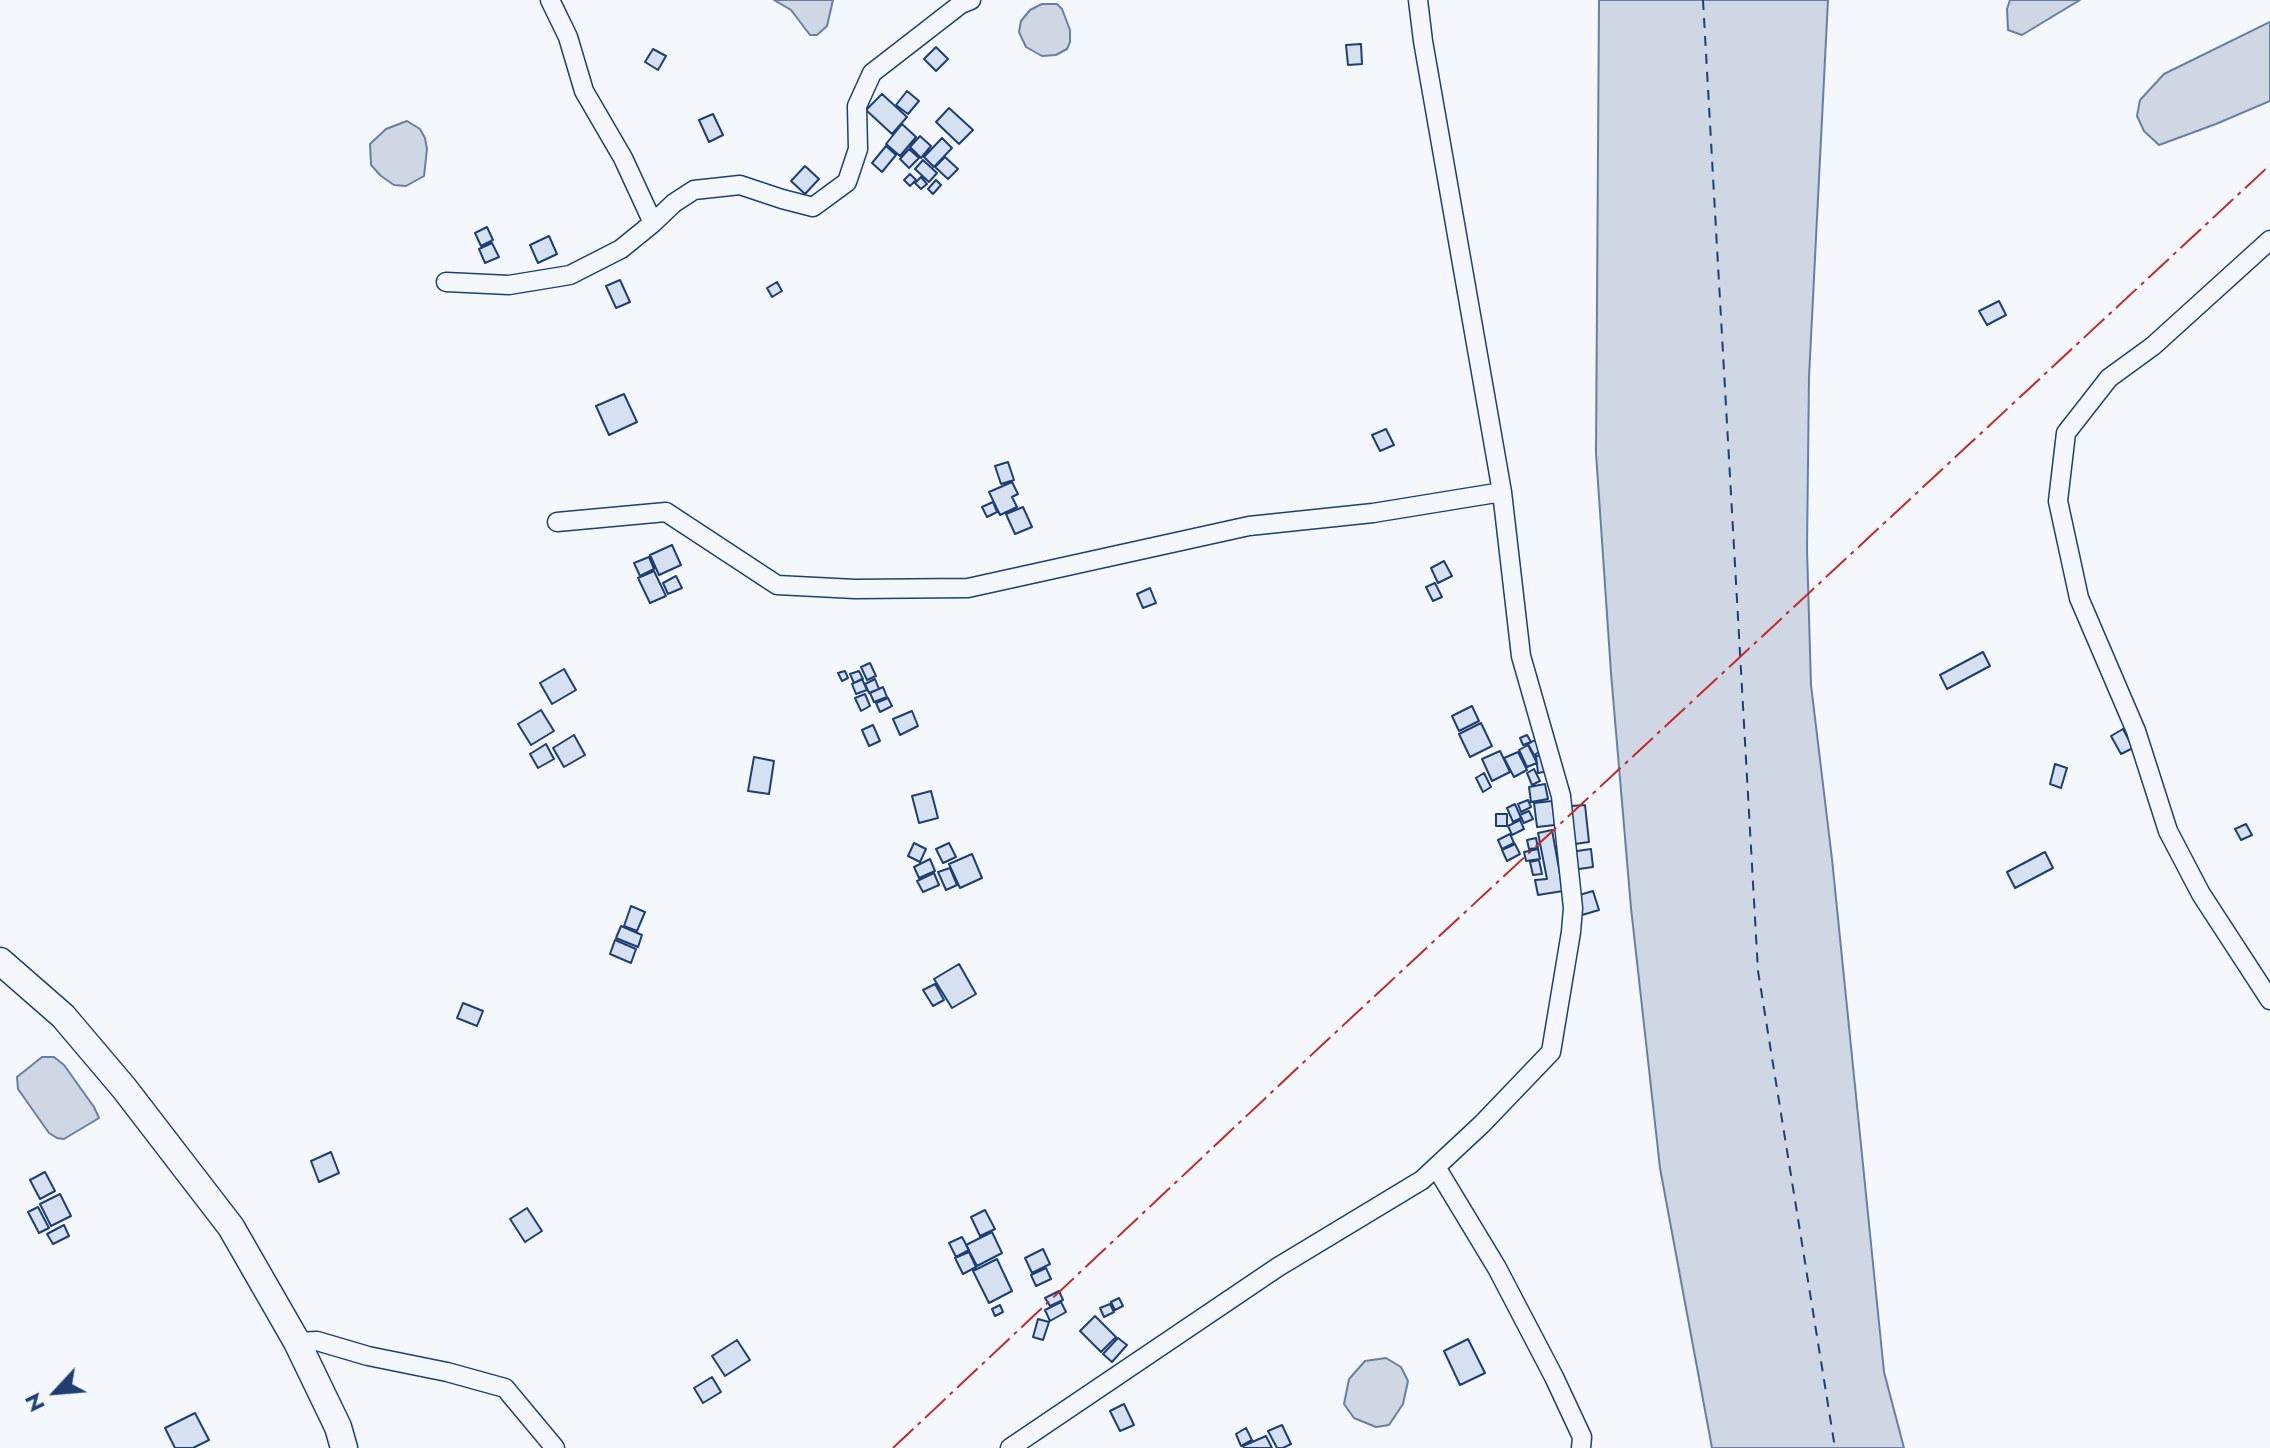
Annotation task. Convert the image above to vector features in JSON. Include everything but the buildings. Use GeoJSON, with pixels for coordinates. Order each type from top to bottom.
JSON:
{"type":"FeatureCollection","features":[{"type":"Feature","properties":{"kind":"main road"},"geometry":{"type":"LineString","coordinates":[[0,961],[63,1016],[124,1088],[231,1227],[297,1342],[338,1427],[344,1448]]}},
{"type":"Feature","properties":{"kind":"street"},"geometry":{"type":"LineString","coordinates":[[550,0],[568,37],[584,91],[623,158],[653,223]]}},
{"type":"Feature","properties":{"kind":"street"},"geometry":{"type":"LineString","coordinates":[[446,282],[509,285],[570,275],[621,249],[674,203],[694,190],[740,185],[813,207],[847,182],[858,149],[857,106],[872,73],[961,4],[971,0]]}},
{"type":"Feature","properties":{"kind":"street"},"geometry":{"type":"LineString","coordinates":[[1010,1448],[1278,1267],[1422,1180],[1482,1124],[1551,1052],[1573,908],[1561,796],[1521,656],[1502,492],[1418,0]]}},
{"type":"Feature","properties":{"kind":"street"},"geometry":{"type":"LineString","coordinates":[[2270,240],[2153,346],[2109,378],[2066,433],[2058,501],[2079,598],[2136,731],[2168,831],[2201,894],[2270,1000]]}},
{"type":"Feature","properties":{"kind":"street"},"geometry":{"type":"LineString","coordinates":[[557,522],[666,512],[777,585],[855,589],[968,588],[1249,526],[1373,513],[1502,492]]}},
{"type":"Feature","properties":{"kind":"street"},"geometry":{"type":"LineString","coordinates":[[1436,1167],[1497,1268],[1547,1363],[1582,1437],[1581,1448]]}},
{"type":"Feature","properties":{"kind":"street"},"geometry":{"type":"LineString","coordinates":[[297,1342],[317,1341],[505,1388],[555,1448]]}},
{"type":"Feature","properties":{"kind":"shaded area"},"geometry":{"type":"Polygon","coordinates":[[[774,0],[833,0],[827,26],[817,35],[810,35],[791,10],[774,0]]]}},
{"type":"Feature","properties":{"kind":"shaded area"},"geometry":{"type":"Polygon","coordinates":[[[1599,0],[1828,0],[1809,377],[1807,549],[1811,685],[1832,859],[1884,1372],[1904,1448],[1712,1448],[1660,1168],[1631,908],[1611,673],[1596,453],[1599,0]]]}},
{"type":"Feature","properties":{"kind":"shaded area"},"geometry":{"type":"Polygon","coordinates":[[[2010,0],[2080,0],[2022,35],[2008,30],[2010,0]]]}},
{"type":"Feature","properties":{"kind":"shaded area"},"geometry":{"type":"Polygon","coordinates":[[[1042,4],[1057,4],[1070,30],[1067,49],[1056,55],[1042,56],[1026,47],[1019,32],[1021,21],[1030,10],[1042,4]]]}},
{"type":"Feature","properties":{"kind":"shaded area"},"geometry":{"type":"Polygon","coordinates":[[[2270,22],[2270,101],[2159,145],[2144,131],[2137,116],[2140,100],[2164,74],[2270,22]]]}},
{"type":"Feature","properties":{"kind":"shaded area"},"geometry":{"type":"Polygon","coordinates":[[[407,121],[420,129],[425,138],[424,176],[406,186],[394,185],[371,165],[370,144],[386,129],[407,121]]]}},
{"type":"Feature","properties":{"kind":"shaded area"},"geometry":{"type":"Polygon","coordinates":[[[42,1057],[54,1057],[64,1065],[99,1118],[64,1139],[49,1133],[18,1089],[17,1077],[42,1057]]]}},
{"type":"Feature","properties":{"kind":"shaded area"},"geometry":{"type":"Polygon","coordinates":[[[1386,1358],[1401,1367],[1408,1381],[1403,1404],[1389,1425],[1376,1427],[1354,1418],[1344,1404],[1349,1379],[1365,1361],[1386,1358]]]}},
{"type":"Feature","properties":{"kind":"ferry route"},"geometry":{"type":"LineString","coordinates":[[1703,0],[1758,971],[1835,1448]]}},
{"type":"Feature","properties":{"kind":"power"},"geometry":{"type":"LineString","coordinates":[[893,1448],[1322,1045],[2270,165]]}}]}
